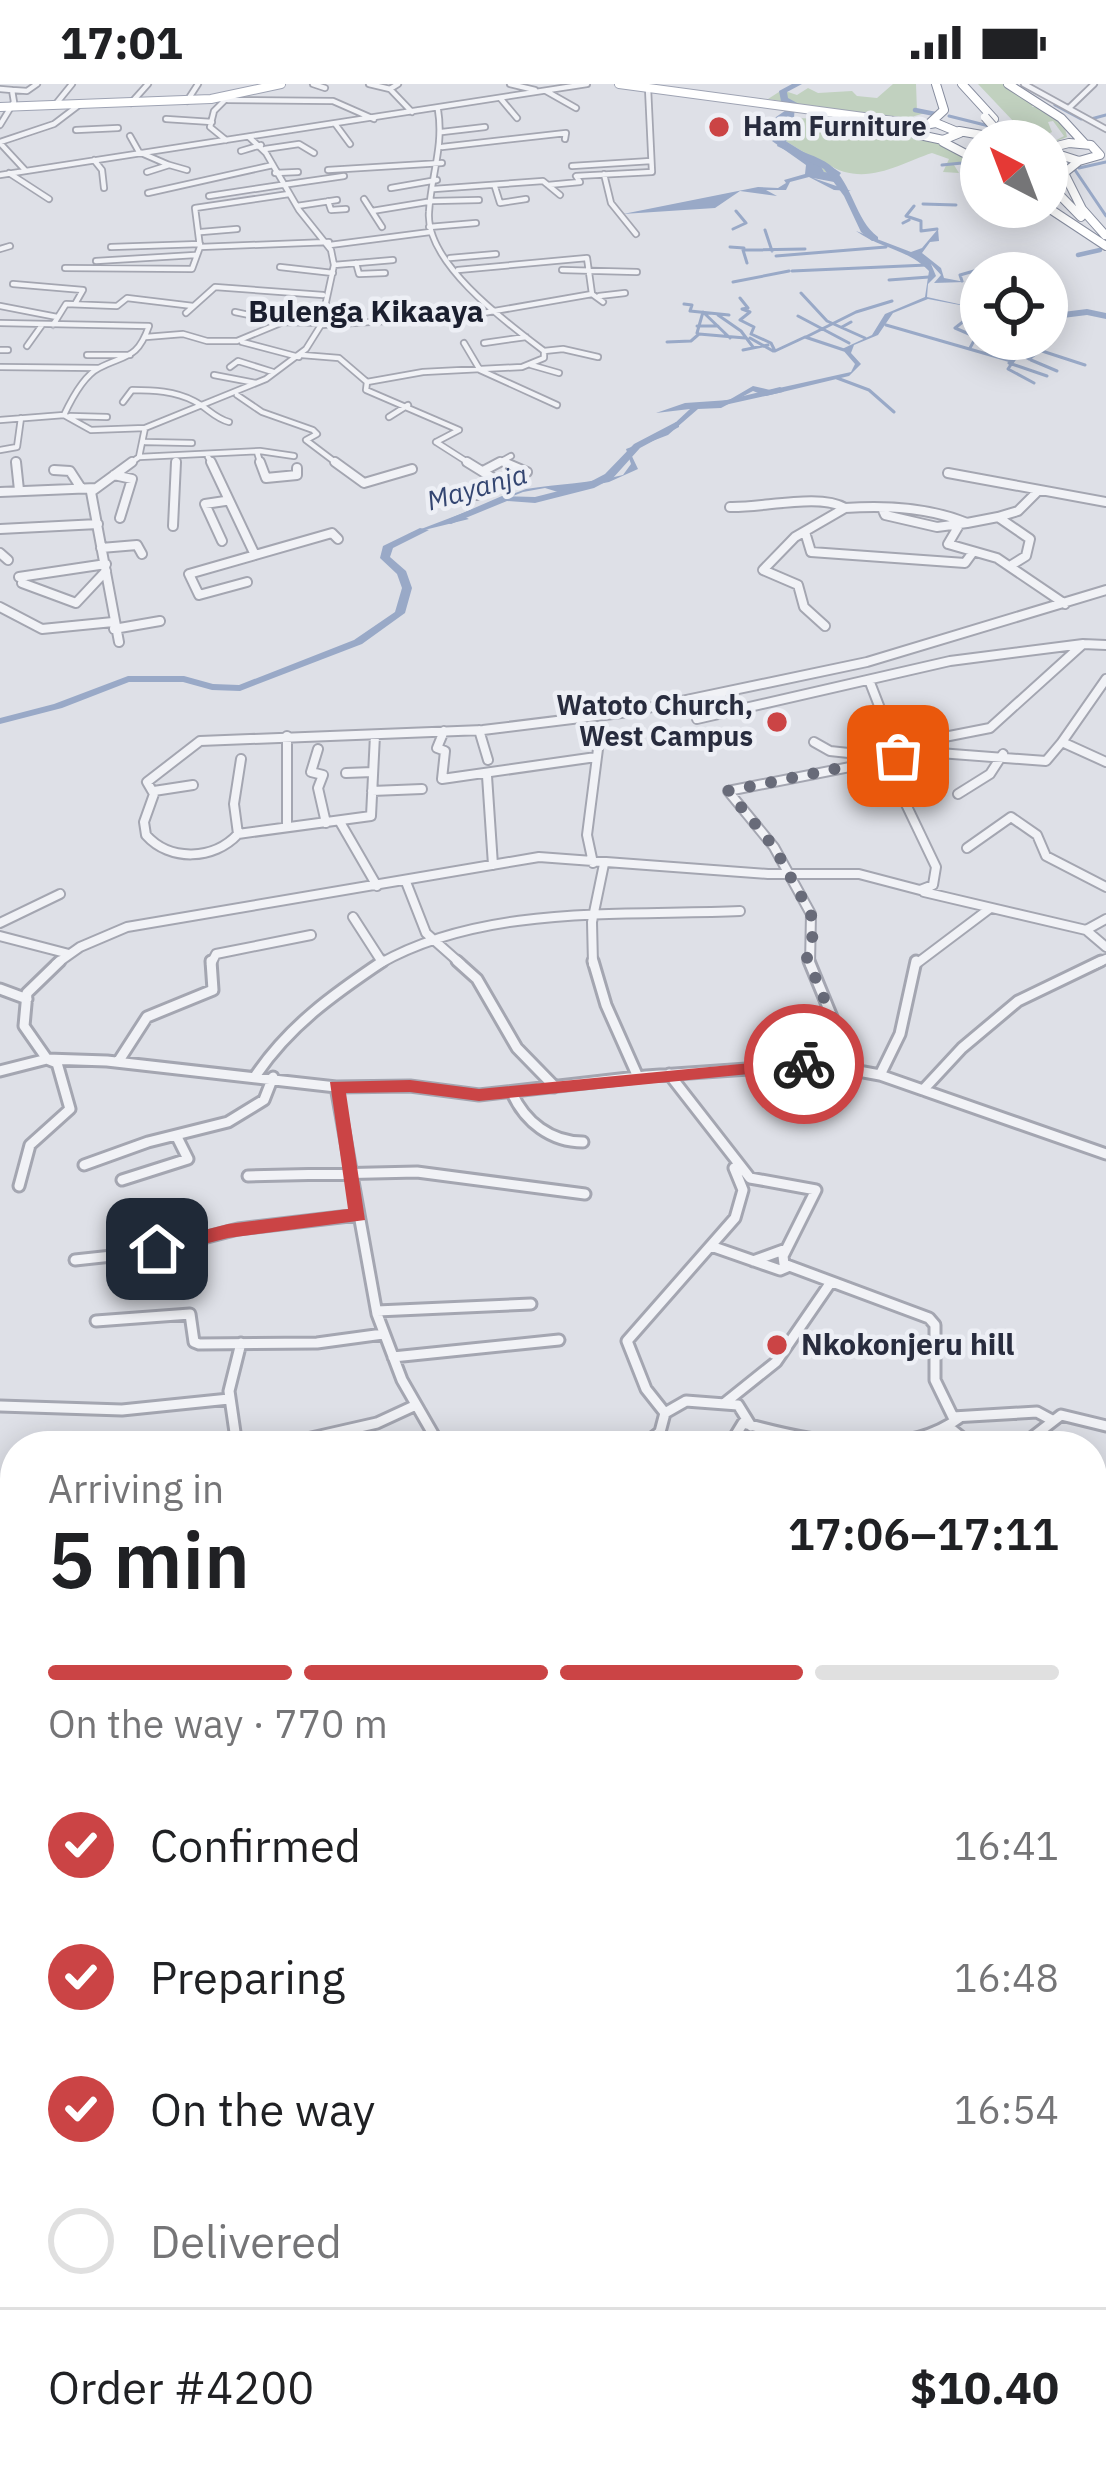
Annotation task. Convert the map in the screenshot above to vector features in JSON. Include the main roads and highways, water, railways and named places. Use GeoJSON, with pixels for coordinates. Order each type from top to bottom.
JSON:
{"type":"FeatureCollection","features":[{"type":"Feature","properties":{"kind":"highway"},"geometry":{"type":"LineString","coordinates":[[936,84],[944,110],[916,134],[960,152]]}},
{"type":"Feature","properties":{"kind":"highway"},"geometry":{"type":"LineString","coordinates":[[958,84],[992,120]]}},
{"type":"Feature","properties":{"kind":"highway"},"geometry":{"type":"LineString","coordinates":[[1008,84],[1061,118],[1102,155]]}},
{"type":"Feature","properties":{"kind":"highway"},"geometry":{"type":"LineString","coordinates":[[926,124],[959,130]]}},
{"type":"Feature","properties":{"kind":"highway"},"geometry":{"type":"LineString","coordinates":[[950,140],[959,130]]}},
{"type":"Feature","properties":{"kind":"highway"},"geometry":{"type":"LineString","coordinates":[[935,140],[960,140]]}},
{"type":"Feature","properties":{"kind":"highway"},"geometry":{"type":"LineString","coordinates":[[1068,145],[1084,143]]}},
{"type":"Feature","properties":{"kind":"highway"},"geometry":{"type":"LineString","coordinates":[[1068,155],[1079,161]]}},
{"type":"Feature","properties":{"kind":"highway"},"geometry":{"type":"LineString","coordinates":[[1102,155],[1079,161],[1064,173],[1082,209],[1106,240]]}},
{"type":"Feature","properties":{"kind":"highway"},"geometry":{"type":"LineString","coordinates":[[1068,205],[1106,240]]}},
{"type":"Feature","properties":{"kind":"highway"},"geometry":{"type":"LineString","coordinates":[[1068,208],[1106,240]]}},
{"type":"Feature","properties":{"kind":"highway"},"geometry":{"type":"LineString","coordinates":[[1068,218],[1106,240]]}},
{"type":"Feature","properties":{"kind":"main road"},"geometry":{"type":"LineString","coordinates":[[0,107],[228,99],[281,84]]}},
{"type":"Feature","properties":{"kind":"main road"},"geometry":{"type":"LineString","coordinates":[[619,84],[896,124],[926,124]]}},
{"type":"Feature","properties":{"kind":"main road"},"geometry":{"type":"LineString","coordinates":[[896,124],[916,134]]}},
{"type":"Feature","properties":{"kind":"water"},"geometry":{"type":"Polygon","coordinates":[[[795,104],[794,118],[782,132],[784,140],[818,161],[824,172],[832,173],[823,161],[841,173],[834,182],[813,178],[851,191],[834,190],[809,177],[790,182],[786,190],[766,190],[777,196],[740,191],[715,208],[623,214],[758,187],[778,188],[784,180],[805,174],[806,165],[772,141],[776,138],[770,130],[776,117],[795,104]]]}},
{"type":"Feature","properties":{"kind":"water"},"geometry":{"type":"Polygon","coordinates":[[[938,229],[939,241],[930,242],[922,253],[941,268],[944,278],[960,282],[934,283],[941,275],[931,264],[936,276],[928,284],[927,297],[960,305],[928,299],[893,313],[878,335],[854,345],[851,353],[861,364],[849,376],[766,396],[753,391],[721,408],[698,409],[668,435],[629,450],[638,469],[609,482],[558,492],[545,488],[523,492],[463,516],[469,519],[408,534],[526,489],[623,475],[631,464],[626,449],[661,436],[690,409],[656,413],[685,403],[729,400],[753,386],[770,390],[851,372],[855,364],[842,349],[872,335],[885,314],[925,297],[929,271],[856,231],[911,252],[922,248],[938,229]]]}},
{"type":"Feature","properties":{"kind":"waterway"},"geometry":{"type":"LineString","coordinates":[[798,84],[783,91],[784,99],[795,104],[787,116],[795,129],[785,134],[781,146],[827,167],[848,196],[861,226],[875,239]]}},
{"type":"Feature","properties":{"kind":"waterway"},"geometry":{"type":"LineString","coordinates":[[1055,105],[1081,119]]}},
{"type":"Feature","properties":{"kind":"waterway"},"geometry":{"type":"LineString","coordinates":[[915,110],[935,114]]}},
{"type":"Feature","properties":{"kind":"waterway"},"geometry":{"type":"LineString","coordinates":[[1091,119],[1106,115]]}},
{"type":"Feature","properties":{"kind":"waterway"},"geometry":{"type":"LineString","coordinates":[[949,116],[965,120]]}},
{"type":"Feature","properties":{"kind":"waterway"},"geometry":{"type":"LineString","coordinates":[[1079,168],[1106,162]]}},
{"type":"Feature","properties":{"kind":"waterway"},"geometry":{"type":"LineString","coordinates":[[942,165],[960,163]]}},
{"type":"Feature","properties":{"kind":"waterway"},"geometry":{"type":"LineString","coordinates":[[1075,170],[1106,216]]}},
{"type":"Feature","properties":{"kind":"waterway"},"geometry":{"type":"LineString","coordinates":[[923,204],[956,205]]}},
{"type":"Feature","properties":{"kind":"waterway"},"geometry":{"type":"LineString","coordinates":[[914,206],[906,216],[921,221],[921,231],[937,229]]}},
{"type":"Feature","properties":{"kind":"waterway"},"geometry":{"type":"LineString","coordinates":[[733,229],[746,223],[736,211]]}},
{"type":"Feature","properties":{"kind":"waterway"},"geometry":{"type":"LineString","coordinates":[[903,223],[909,220]]}},
{"type":"Feature","properties":{"kind":"waterway"},"geometry":{"type":"LineString","coordinates":[[765,230],[772,250]]}},
{"type":"Feature","properties":{"kind":"waterway"},"geometry":{"type":"LineString","coordinates":[[730,247],[744,248]]}},
{"type":"Feature","properties":{"kind":"waterway"},"geometry":{"type":"LineString","coordinates":[[776,256],[886,247]]}},
{"type":"Feature","properties":{"kind":"waterway"},"geometry":{"type":"LineString","coordinates":[[772,250],[805,249]]}},
{"type":"Feature","properties":{"kind":"waterway"},"geometry":{"type":"LineString","coordinates":[[747,263],[743,250],[772,250]]}},
{"type":"Feature","properties":{"kind":"waterway"},"geometry":{"type":"LineString","coordinates":[[1078,255],[1100,250]]}},
{"type":"Feature","properties":{"kind":"waterway"},"geometry":{"type":"LineString","coordinates":[[792,271],[927,265]]}},
{"type":"Feature","properties":{"kind":"waterway"},"geometry":{"type":"LineString","coordinates":[[733,282],[789,271]]}},
{"type":"Feature","properties":{"kind":"waterway"},"geometry":{"type":"LineString","coordinates":[[889,280],[929,277]]}},
{"type":"Feature","properties":{"kind":"waterway"},"geometry":{"type":"LineString","coordinates":[[801,293],[833,324]]}},
{"type":"Feature","properties":{"kind":"waterway"},"geometry":{"type":"LineString","coordinates":[[740,298],[748,308],[742,309],[750,312],[740,320],[754,327],[751,334],[771,343],[775,351],[805,337],[844,350]]}},
{"type":"Feature","properties":{"kind":"waterway"},"geometry":{"type":"LineString","coordinates":[[833,324],[892,301]]}},
{"type":"Feature","properties":{"kind":"waterway"},"geometry":{"type":"LineString","coordinates":[[684,304],[692,305],[690,311],[703,312]]}},
{"type":"Feature","properties":{"kind":"waterway"},"geometry":{"type":"LineString","coordinates":[[699,326],[703,312]]}},
{"type":"Feature","properties":{"kind":"waterway"},"geometry":{"type":"LineString","coordinates":[[703,312],[729,315]]}},
{"type":"Feature","properties":{"kind":"waterway"},"geometry":{"type":"LineString","coordinates":[[703,312],[718,326]]}},
{"type":"Feature","properties":{"kind":"waterway"},"geometry":{"type":"LineString","coordinates":[[1068,314],[1106,316]]}},
{"type":"Feature","properties":{"kind":"waterway"},"geometry":{"type":"LineString","coordinates":[[718,315],[741,331],[753,347]]}},
{"type":"Feature","properties":{"kind":"waterway"},"geometry":{"type":"LineString","coordinates":[[798,316],[822,329]]}},
{"type":"Feature","properties":{"kind":"waterway"},"geometry":{"type":"LineString","coordinates":[[842,327],[851,322]]}},
{"type":"Feature","properties":{"kind":"waterway"},"geometry":{"type":"LineString","coordinates":[[822,329],[833,324]]}},
{"type":"Feature","properties":{"kind":"waterway"},"geometry":{"type":"LineString","coordinates":[[833,324],[865,338]]}},
{"type":"Feature","properties":{"kind":"waterway"},"geometry":{"type":"LineString","coordinates":[[960,324],[955,328],[960,330]]}},
{"type":"Feature","properties":{"kind":"waterway"},"geometry":{"type":"LineString","coordinates":[[886,325],[1011,361]]}},
{"type":"Feature","properties":{"kind":"waterway"},"geometry":{"type":"LineString","coordinates":[[697,333],[699,326]]}},
{"type":"Feature","properties":{"kind":"waterway"},"geometry":{"type":"LineString","coordinates":[[699,326],[718,326]]}},
{"type":"Feature","properties":{"kind":"waterway"},"geometry":{"type":"LineString","coordinates":[[718,326],[729,337]]}},
{"type":"Feature","properties":{"kind":"waterway"},"geometry":{"type":"LineString","coordinates":[[806,337],[822,329]]}},
{"type":"Feature","properties":{"kind":"waterway"},"geometry":{"type":"LineString","coordinates":[[822,329],[849,343]]}},
{"type":"Feature","properties":{"kind":"waterway"},"geometry":{"type":"LineString","coordinates":[[667,342],[691,341],[699,334],[729,337]]}},
{"type":"Feature","properties":{"kind":"waterway"},"geometry":{"type":"LineString","coordinates":[[729,337],[745,338]]}},
{"type":"Feature","properties":{"kind":"waterway"},"geometry":{"type":"LineString","coordinates":[[750,338],[764,346]]}},
{"type":"Feature","properties":{"kind":"waterway"},"geometry":{"type":"LineString","coordinates":[[764,346],[768,345]]}},
{"type":"Feature","properties":{"kind":"waterway"},"geometry":{"type":"LineString","coordinates":[[743,350],[764,346]]}},
{"type":"Feature","properties":{"kind":"waterway"},"geometry":{"type":"LineString","coordinates":[[764,346],[773,351]]}},
{"type":"Feature","properties":{"kind":"waterway"},"geometry":{"type":"LineString","coordinates":[[1068,359],[1085,365]]}},
{"type":"Feature","properties":{"kind":"waterway"},"geometry":{"type":"LineString","coordinates":[[1011,364],[1014,360]]}},
{"type":"Feature","properties":{"kind":"waterway"},"geometry":{"type":"LineString","coordinates":[[1031,360],[1057,371]]}},
{"type":"Feature","properties":{"kind":"waterway"},"geometry":{"type":"LineString","coordinates":[[1011,364],[1047,376]]}},
{"type":"Feature","properties":{"kind":"waterway"},"geometry":{"type":"LineString","coordinates":[[1011,364],[1008,369],[1034,383]]}},
{"type":"Feature","properties":{"kind":"waterway"},"geometry":{"type":"LineString","coordinates":[[837,378],[869,390],[894,412]]}},
{"type":"Feature","properties":{"kind":"waterway","name":"Mayanja"},"geometry":{"type":"LineString","coordinates":[[711,405],[780,390]]}},
{"type":"Feature","properties":{"kind":"waterway","name":"Mayanja"},"geometry":{"type":"LineString","coordinates":[[447,522],[506,498],[535,500],[590,486],[609,476],[637,446],[676,425]]}},
{"type":"Feature","properties":{"kind":"waterway","name":"Mayanja"},"geometry":{"type":"LineString","coordinates":[[0,721],[58,706],[128,679],[184,679],[240,688],[358,642],[400,613],[407,588],[402,573],[385,558],[388,546],[424,530]]}},
{"type":"Feature","properties":{"kind":"place","name":"Ham Furniture"},"geometry":{"type":"Point","coordinates":[719,127]}},
{"type":"Feature","properties":{"kind":"place","name":"Watoto Church, West Campus"},"geometry":{"type":"Point","coordinates":[777,722]}},
{"type":"Feature","properties":{"kind":"place","name":"Nkokonjeru hill"},"geometry":{"type":"Point","coordinates":[777,1345]}},
{"type":"Feature","properties":{"kind":"district","name":"Bulenga Kikaaya"},"geometry":{"type":"Point","coordinates":[366,312]}}]}
